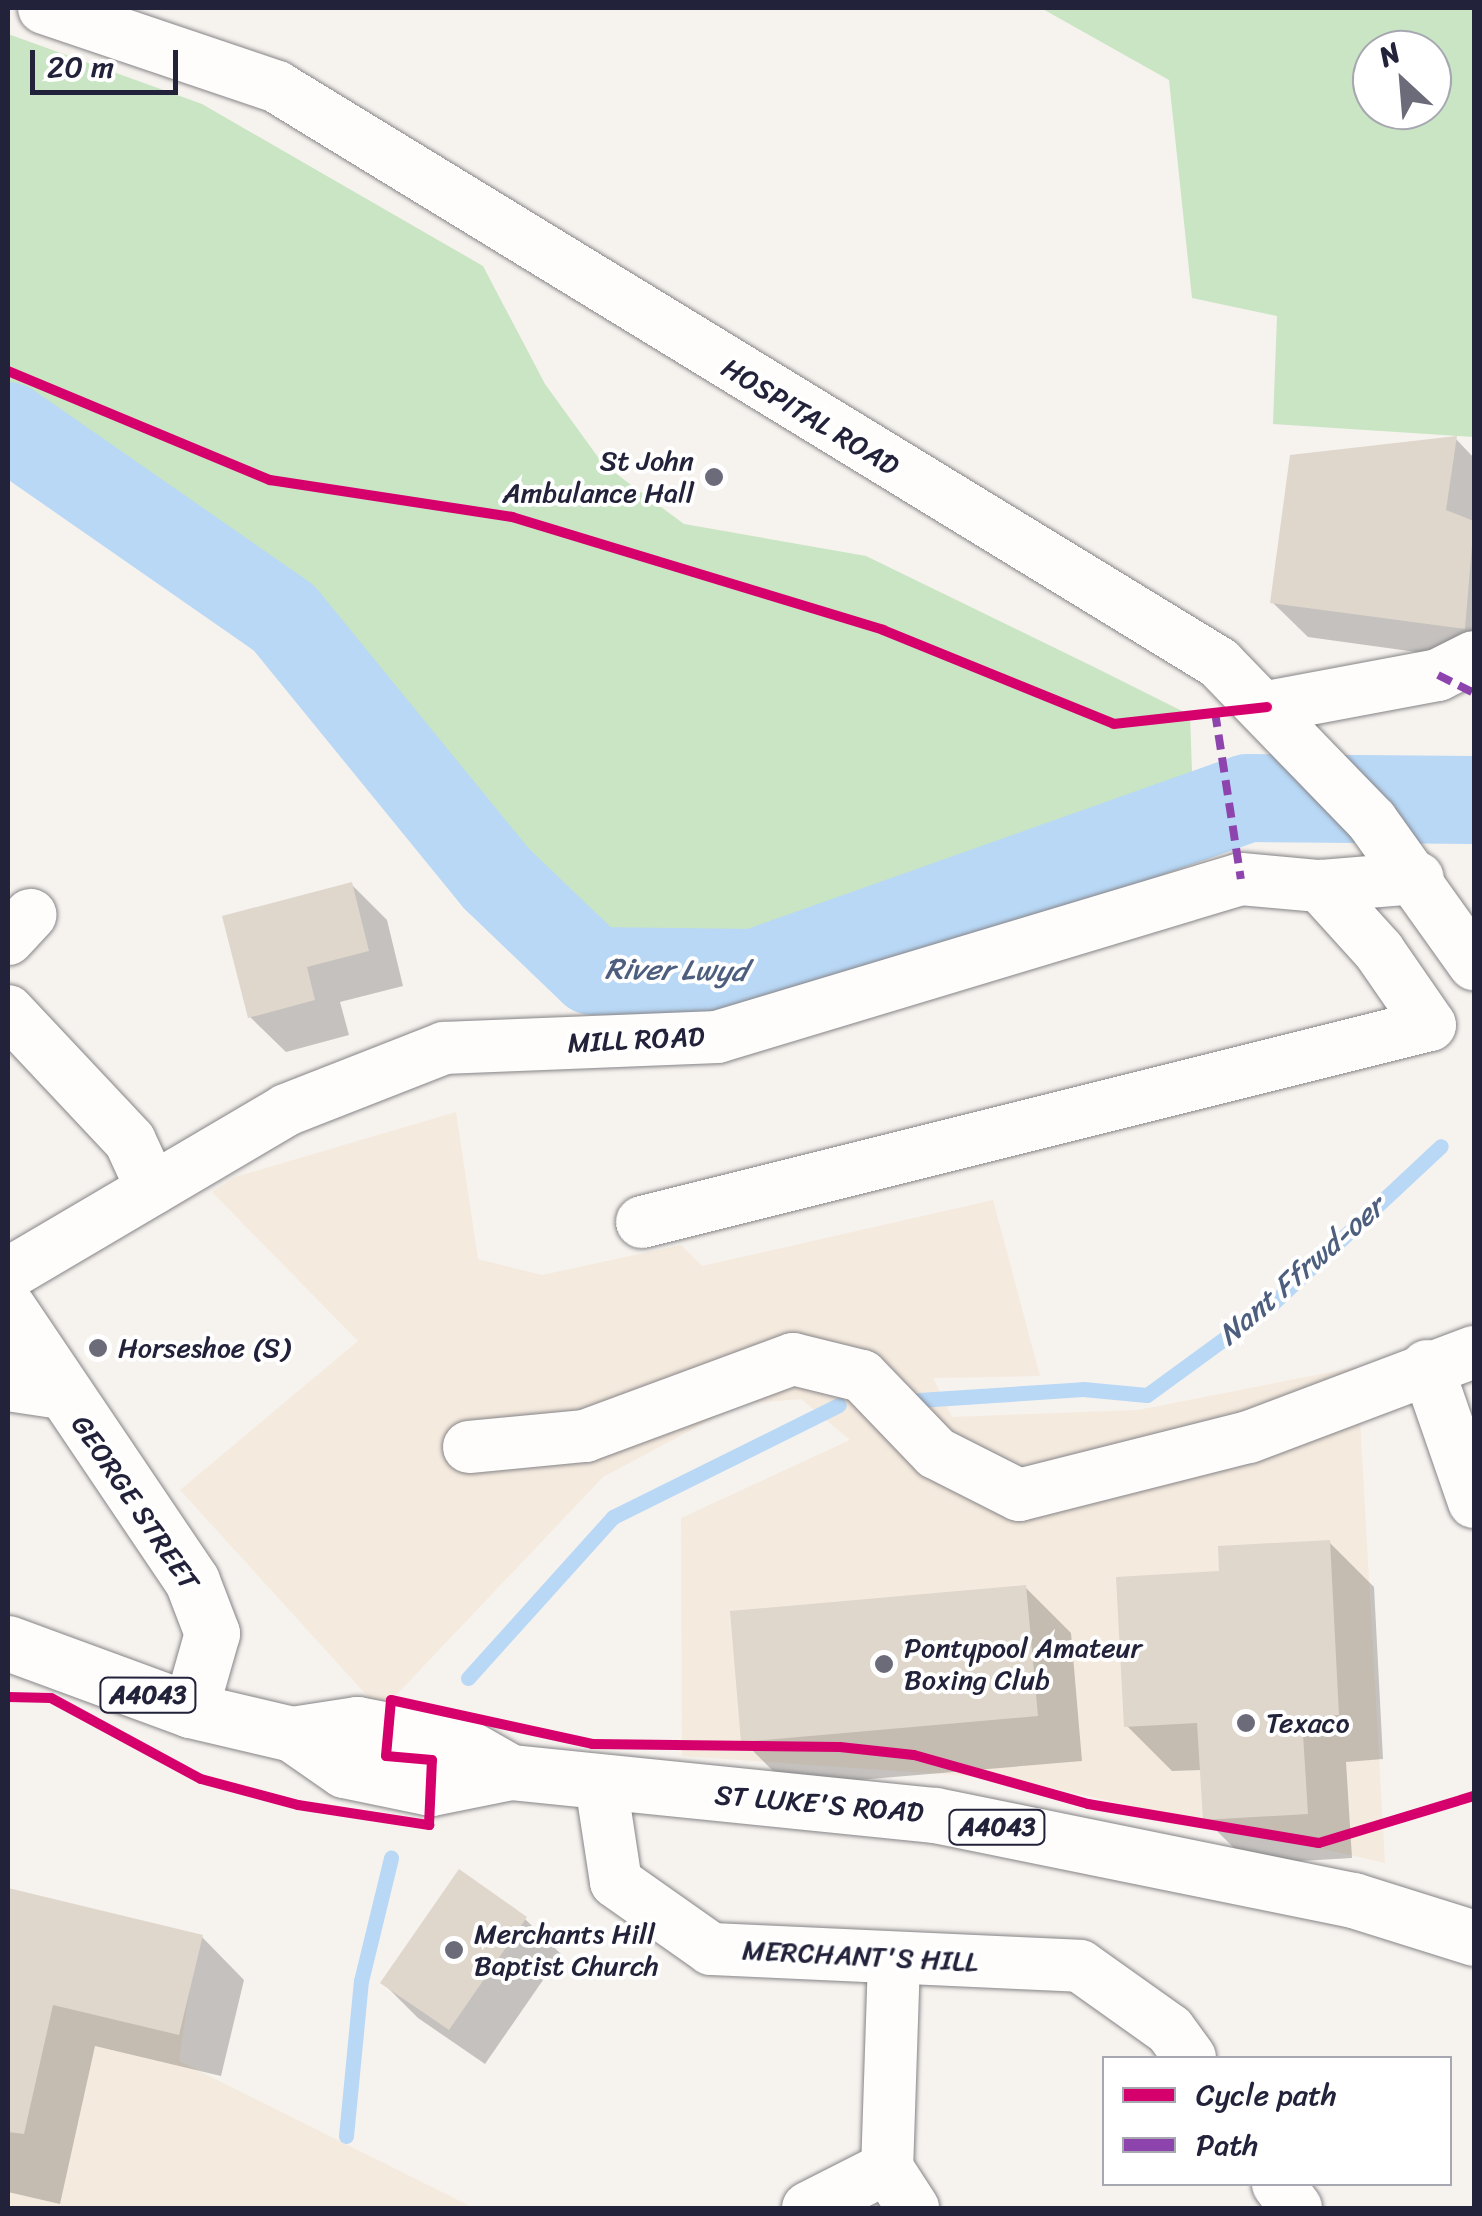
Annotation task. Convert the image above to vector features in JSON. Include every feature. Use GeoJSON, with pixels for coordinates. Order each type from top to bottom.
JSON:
{"type":"FeatureCollection","features":[{"type":"Feature","properties":{"kind":"main road","name":"GEORGE STREET"},"geometry":{"type":"LineString","coordinates":[[8,1308],[61,1394],[192,1581],[212,1633],[190,1710]]}},
{"type":"Feature","properties":{"kind":"main road","name":"ST LUKE'S ROAD"},"geometry":{"type":"LineString","coordinates":[[8,1643],[190,1710],[292,1734],[344,1770],[430,1788],[510,1772],[935,1815],[1352,1900],[1474,1938]]}},
{"type":"Feature","properties":{"kind":"street","name":"HOSPITAL ROAD"},"geometry":{"type":"LineString","coordinates":[[44,8],[277,87],[1219,663],[1372,821],[1418,878],[1474,964]]}},
{"type":"Feature","properties":{"kind":"street"},"geometry":{"type":"LineString","coordinates":[[1280,722],[1438,676],[1474,658]]}},
{"type":"Feature","properties":{"kind":"street","name":"MILL ROAD"},"geometry":{"type":"LineString","coordinates":[[8,1274],[286,1110],[444,1048],[717,1037],[1240,879],[1320,886],[1418,878]]}},
{"type":"Feature","properties":{"kind":"street"},"geometry":{"type":"LineString","coordinates":[[642,1222],[1430,1025],[1379,951],[1320,886]]}},
{"type":"Feature","properties":{"kind":"street"},"geometry":{"type":"LineString","coordinates":[[8,1011],[130,1140],[152,1189]]}},
{"type":"Feature","properties":{"kind":"street"},"geometry":{"type":"LineString","coordinates":[[470,1447],[585,1436],[793,1359],[862,1376],[936,1454],[1019,1495],[1249,1437],[1451,1359],[1474,1502]]}},
{"type":"Feature","properties":{"kind":"street"},"geometry":{"type":"LineString","coordinates":[[8,1385],[61,1394]]}},
{"type":"Feature","properties":{"kind":"street","name":"MERCHANT'S HILL"},"geometry":{"type":"LineString","coordinates":[[601,1784],[616,1882],[711,1949],[1080,1966],[1170,2030],[1189,2056]]}},
{"type":"Feature","properties":{"kind":"street"},"geometry":{"type":"LineString","coordinates":[[808,2208],[900,2188],[894,1960]]}},
{"type":"Feature","properties":{"kind":"street"},"geometry":{"type":"LineString","coordinates":[[1280,2186],[1296,2208]]}},
{"type":"Feature","properties":{"kind":"shaded area"},"geometry":{"type":"Polygon","coordinates":[[[456,1112],[478,1259],[542,1275],[681,1245],[702,1266],[993,1200],[1040,1376],[933,1378],[952,1417],[1138,1410],[1357,1367],[1385,1863],[1012,1779],[682,1756],[681,1518],[850,1440],[801,1399],[740,1404],[603,1477],[381,1711],[180,1490],[358,1341],[212,1192],[235,1177],[456,1112]]]}},
{"type":"Feature","properties":{"kind":"shaded area"},"geometry":{"type":"Polygon","coordinates":[[[8,1888],[197,1939],[179,2061],[474,2208],[8,2208],[8,1888]]]}},
{"type":"Feature","properties":{"kind":"green space"},"geometry":{"type":"Polygon","coordinates":[[[1041,8],[1474,8],[1474,437],[1273,424],[1277,316],[1192,298],[1169,80],[1041,8]]]}},
{"type":"Feature","properties":{"kind":"green space"},"geometry":{"type":"Polygon","coordinates":[[[8,34],[202,104],[483,266],[545,384],[603,464],[684,524],[866,556],[1096,668],[1190,715],[1192,772],[689,957],[602,940],[448,802],[321,620],[89,433],[8,403],[8,34]]]}},
{"type":"Feature","properties":{"kind":"building"},"geometry":{"type":"Polygon","coordinates":[[[1457,436],[1446,510],[1474,521],[1465,629],[1270,603],[1290,455],[1457,436]]]}},
{"type":"Feature","properties":{"kind":"building"},"geometry":{"type":"Polygon","coordinates":[[[352,882],[369,951],[307,967],[315,1000],[248,1018],[222,916],[352,882]]]}},
{"type":"Feature","properties":{"kind":"building"},"geometry":{"type":"Polygon","coordinates":[[[1330,1540],[1339,1715],[1302,1718],[1308,1814],[1203,1820],[1197,1723],[1124,1727],[1116,1577],[1219,1571],[1218,1546],[1330,1540]]]}},
{"type":"Feature","properties":{"kind":"building","name":"Pontypool Amateur Boxing Club"},"geometry":{"type":"Polygon","coordinates":[[[1026,1585],[1038,1716],[741,1742],[730,1611],[1026,1585]]]}},
{"type":"Feature","properties":{"kind":"building","name":"Merchants Hill Baptist Church"},"geometry":{"type":"Polygon","coordinates":[[[459,1869],[527,1917],[449,2030],[380,1983],[459,1869]]]}},
{"type":"Feature","properties":{"kind":"building"},"geometry":{"type":"Polygon","coordinates":[[[8,1888],[203,1935],[179,2035],[53,2005],[24,2134],[8,2132],[8,1888]]]}},
{"type":"Feature","properties":{"kind":"waterway","name":"River Lwyd"},"geometry":{"type":"LineString","coordinates":[[8,426],[284,618],[497,879],[593,971],[755,973],[1248,798],[1474,800]]}},
{"type":"Feature","properties":{"kind":"waterway","name":"Nant Ffrwd-oer"},"geometry":{"type":"LineString","coordinates":[[919,1400],[1083,1389],[1147,1395],[1272,1304],[1441,1146]]}},
{"type":"Feature","properties":{"kind":"waterway","name":"Nant Ffrwd-oer"},"geometry":{"type":"LineString","coordinates":[[468,1678],[613,1517],[839,1405]]}},
{"type":"Feature","properties":{"kind":"waterway","name":"Nant Ffrwd-oer"},"geometry":{"type":"LineString","coordinates":[[346,2136],[361,1981],[391,1858]]}},
{"type":"Feature","properties":{"kind":"marked path"},"geometry":{"type":"LineString","coordinates":[[1438,675],[1474,693]]}},
{"type":"Feature","properties":{"kind":"marked path"},"geometry":{"type":"LineString","coordinates":[[1215,712],[1241,879]]}},
{"type":"Feature","properties":{"kind":"cycle path"},"geometry":{"type":"LineString","coordinates":[[8,371],[270,480],[512,517],[883,630],[1114,724],[1267,707]]}},
{"type":"Feature","properties":{"kind":"cycle path"},"geometry":{"type":"LineString","coordinates":[[8,1697],[51,1698],[201,1779],[298,1805],[429,1825],[432,1760],[386,1756],[391,1700],[592,1744],[840,1747],[914,1755],[1088,1804],[1319,1843],[1474,1796]]}},
{"type":"Feature","properties":{"kind":"place","name":"St John Ambulance Hall"},"geometry":{"type":"Point","coordinates":[714,477]}},
{"type":"Feature","properties":{"kind":"place","name":"Horseshoe (S)"},"geometry":{"type":"Point","coordinates":[98,1348]}},
{"type":"Feature","properties":{"kind":"place","name":"Pontypool Amateur Boxing Club"},"geometry":{"type":"Point","coordinates":[884,1664]}},
{"type":"Feature","properties":{"kind":"place","name":"Texaco"},"geometry":{"type":"Point","coordinates":[1246,1723]}},
{"type":"Feature","properties":{"kind":"place","name":"Merchants Hill Baptist Church"},"geometry":{"type":"Point","coordinates":[454,1950]}}]}
